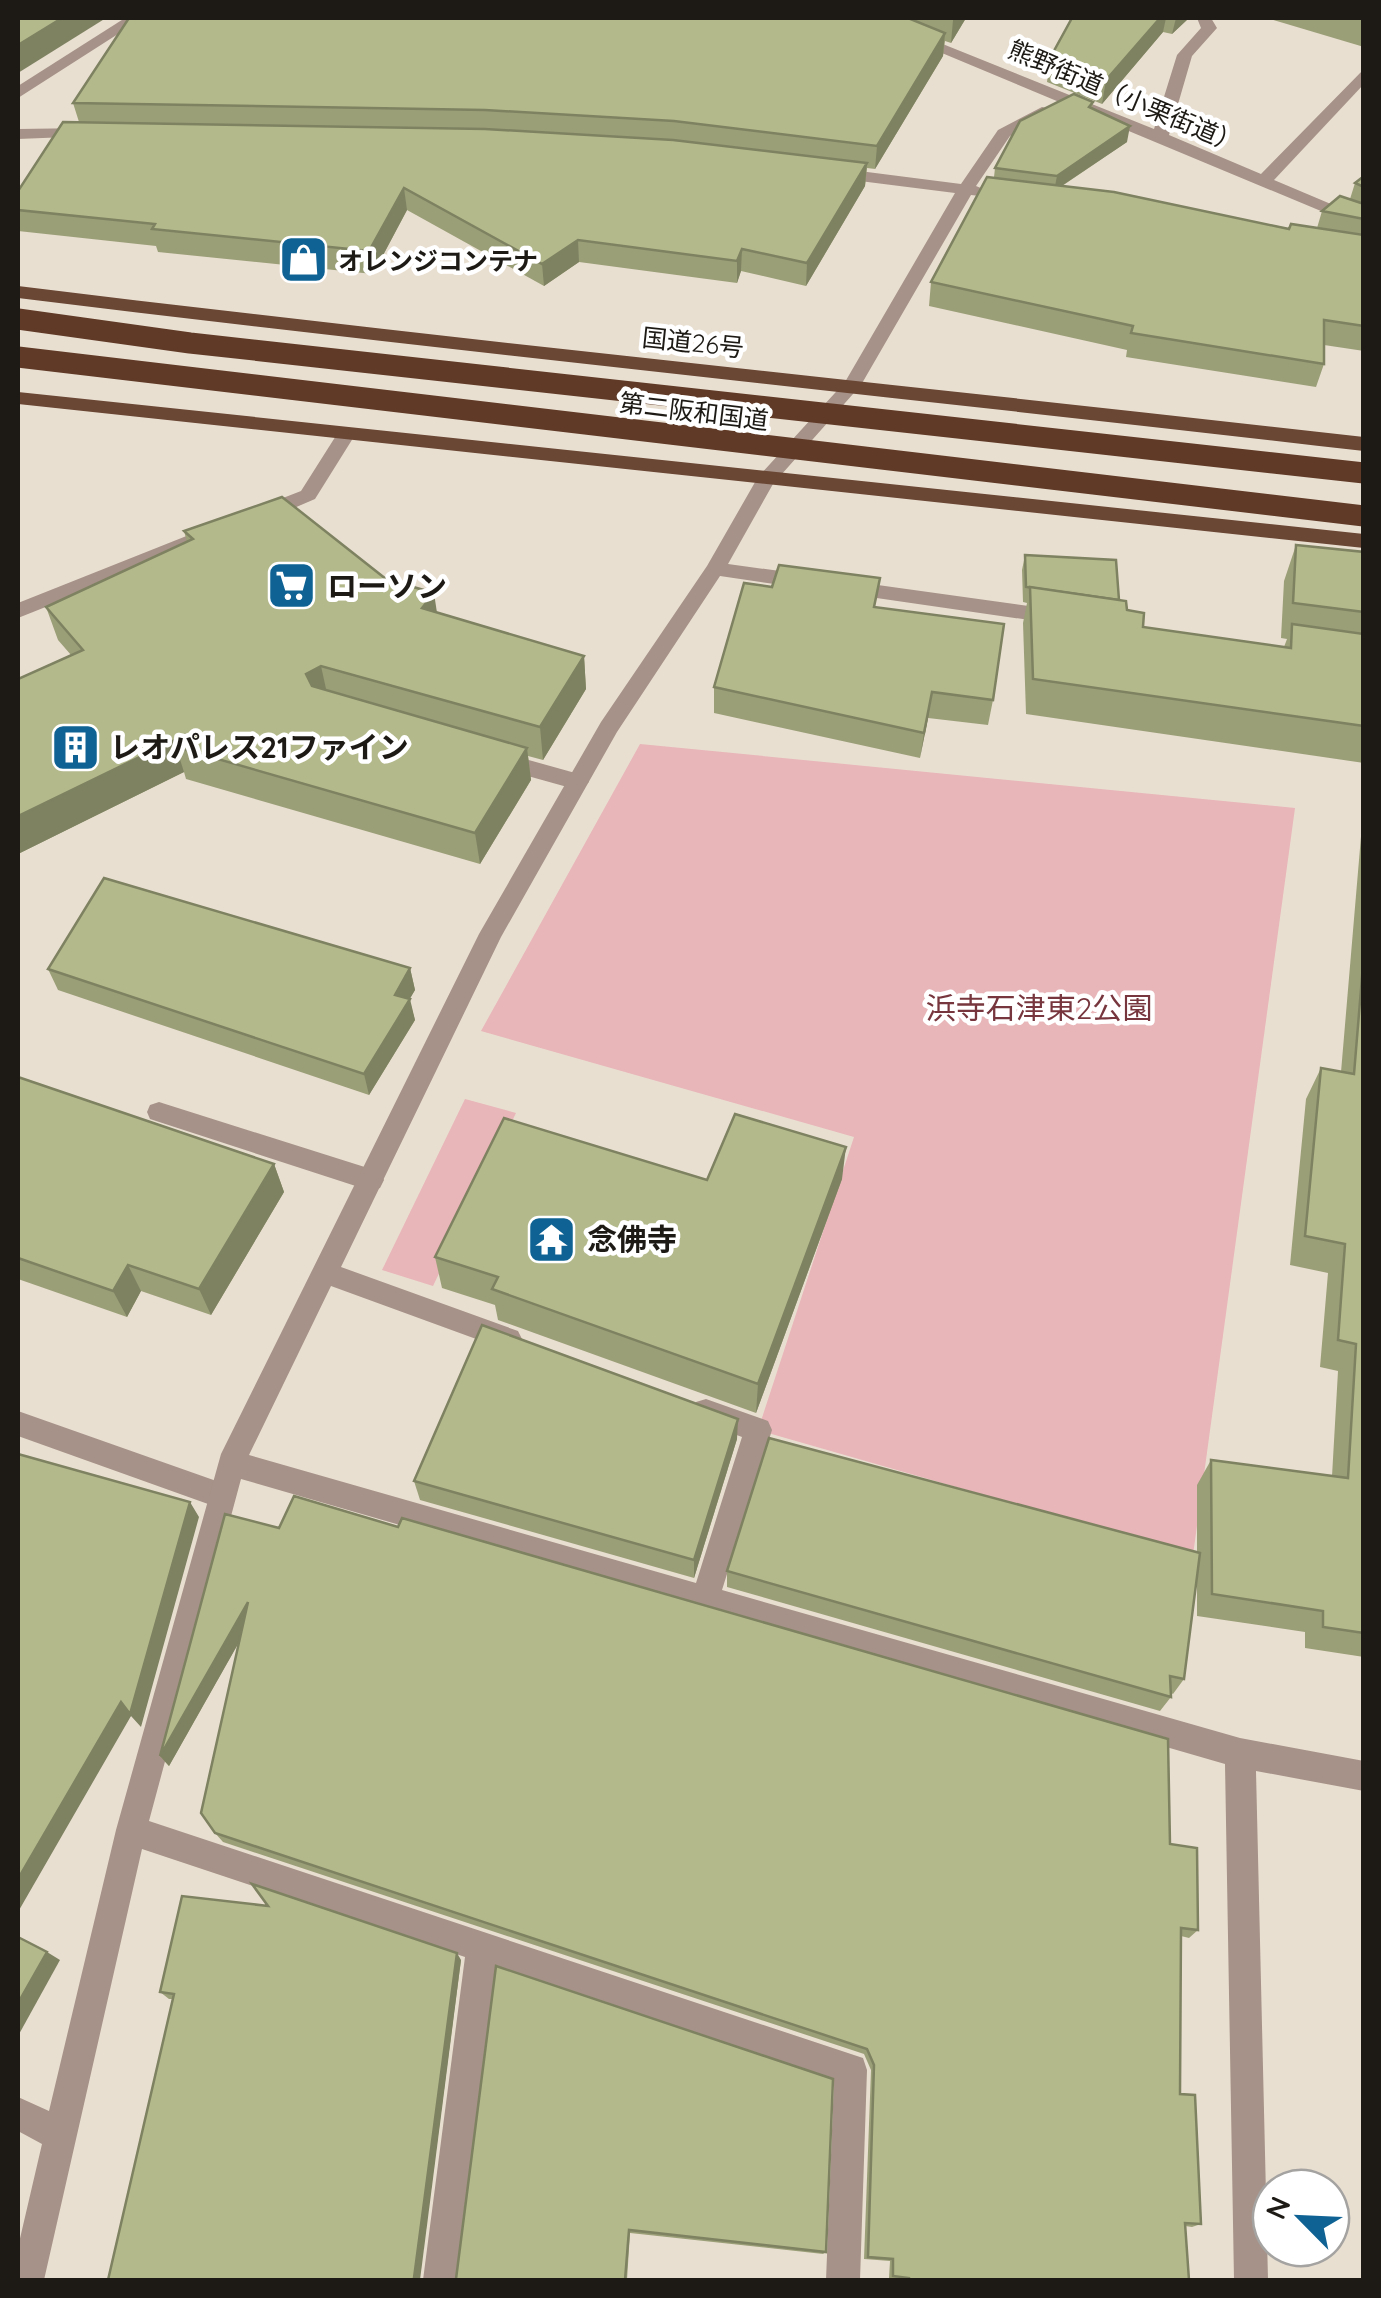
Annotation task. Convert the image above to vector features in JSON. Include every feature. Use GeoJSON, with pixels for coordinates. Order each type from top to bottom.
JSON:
{"type":"FeatureCollection","features":[{"type":"Feature","properties":{"kind":"highway","name":"国道26号"},"geometry":{"type":"LineString","coordinates":[[18,292],[499,351],[1364,444]]}},
{"type":"Feature","properties":{"kind":"highway","name":"第二阪和国道"},"geometry":{"type":"LineString","coordinates":[[18,319],[190,343],[1364,473]]}},
{"type":"Feature","properties":{"kind":"highway","name":"第二阪和国道"},"geometry":{"type":"LineString","coordinates":[[18,357],[1364,516]]}},
{"type":"Feature","properties":{"kind":"highway"},"geometry":{"type":"LineString","coordinates":[[18,398],[765,481],[1364,541]]}},
{"type":"Feature","properties":{"kind":"street"},"geometry":{"type":"LineString","coordinates":[[18,94],[135,18]]}},
{"type":"Feature","properties":{"kind":"street","name":"熊野街道（小栗街道）"},"geometry":{"type":"LineString","coordinates":[[866,18],[1070,99],[1364,224]]}},
{"type":"Feature","properties":{"kind":"street"},"geometry":{"type":"LineString","coordinates":[[1160,137],[1185,55],[1209,28],[1204,18]]}},
{"type":"Feature","properties":{"kind":"street"},"geometry":{"type":"LineString","coordinates":[[1264,181],[1364,74]]}},
{"type":"Feature","properties":{"kind":"street"},"geometry":{"type":"LineString","coordinates":[[27,2280],[131,1830],[232,1463],[491,934],[608,727],[715,569],[765,481],[852,386],[965,190],[1004,133],[1070,99]]}},
{"type":"Feature","properties":{"kind":"street"},"geometry":{"type":"LineString","coordinates":[[18,134],[96,134]]}},
{"type":"Feature","properties":{"kind":"street"},"geometry":{"type":"LineString","coordinates":[[810,170],[1002,194]]}},
{"type":"Feature","properties":{"kind":"street"},"geometry":{"type":"LineString","coordinates":[[18,611],[308,495],[346,435]]}},
{"type":"Feature","properties":{"kind":"street"},"geometry":{"type":"LineString","coordinates":[[715,569],[1069,619]]}},
{"type":"Feature","properties":{"kind":"street"},"geometry":{"type":"LineString","coordinates":[[470,751],[578,782]]}},
{"type":"Feature","properties":{"kind":"street"},"geometry":{"type":"LineString","coordinates":[[158,1112],[371,1180]]}},
{"type":"Feature","properties":{"kind":"street"},"geometry":{"type":"LineString","coordinates":[[326,1273],[532,1348]]}},
{"type":"Feature","properties":{"kind":"street"},"geometry":{"type":"LineString","coordinates":[[683,1403],[758,1430],[705,1599]]}},
{"type":"Feature","properties":{"kind":"street"},"geometry":{"type":"LineString","coordinates":[[18,1424],[222,1496]]}},
{"type":"Feature","properties":{"kind":"street"},"geometry":{"type":"LineString","coordinates":[[232,1463],[1240,1753],[1364,1776]]}},
{"type":"Feature","properties":{"kind":"street"},"geometry":{"type":"LineString","coordinates":[[1240,1753],[1251,2280]]}},
{"type":"Feature","properties":{"kind":"street"},"geometry":{"type":"LineString","coordinates":[[131,1830],[851,2070],[843,2280]]}},
{"type":"Feature","properties":{"kind":"street"},"geometry":{"type":"LineString","coordinates":[[440,2280],[482,1950]]}},
{"type":"Feature","properties":{"kind":"street"},"geometry":{"type":"LineString","coordinates":[[18,2113],[58,2134]]}},
{"type":"Feature","properties":{"kind":"green space","name":"浜寺石津東2公園"},"geometry":{"type":"Polygon","coordinates":[[[640,744],[1295,808],[1193,1555],[758,1430],[854,1137],[481,1031],[640,744]]]}},
{"type":"Feature","properties":{"kind":"green space"},"geometry":{"type":"Polygon","coordinates":[[[465,1099],[516,1113],[433,1286],[382,1270],[465,1099]]]}},
{"type":"Feature","properties":{"kind":"building"},"geometry":{"type":"Polygon","coordinates":[[[18,18],[62,18],[18,45],[18,18]]]}},
{"type":"Feature","properties":{"kind":"building"},"geometry":{"type":"Polygon","coordinates":[[[129,18],[908,18],[945,33],[877,146],[674,121],[485,110],[73,103],[129,18]]]}},
{"type":"Feature","properties":{"kind":"building"},"geometry":{"type":"Polygon","coordinates":[[[1072,18],[1160,18],[1106,80],[1050,58],[1072,18]]]}},
{"type":"Feature","properties":{"kind":"building"},"geometry":{"type":"Polygon","coordinates":[[[1074,94],[1093,102],[1089,107],[1130,126],[1057,176],[995,168],[1020,121],[1074,94]]]}},
{"type":"Feature","properties":{"kind":"building"},"geometry":{"type":"Polygon","coordinates":[[[63,122],[485,129],[673,140],[867,163],[807,263],[742,249],[737,261],[578,240],[542,264],[404,188],[369,251],[152,229],[155,224],[18,210],[18,191],[63,122]]]}},
{"type":"Feature","properties":{"kind":"building"},"geometry":{"type":"Polygon","coordinates":[[[987,177],[1114,192],[1289,229],[1291,224],[1364,235],[1364,326],[1324,320],[1324,364],[1131,333],[1133,326],[931,282],[987,177]]]}},
{"type":"Feature","properties":{"kind":"building"},"geometry":{"type":"Polygon","coordinates":[[[1340,196],[1364,204],[1364,219],[1322,211],[1340,196]]]}},
{"type":"Feature","properties":{"kind":"building"},"geometry":{"type":"Polygon","coordinates":[[[282,497],[386,579],[434,593],[422,608],[584,656],[540,727],[321,666],[306,674],[312,686],[527,748],[475,833],[176,747],[183,736],[18,816],[18,679],[83,650],[46,607],[193,539],[184,531],[282,497]]]}},
{"type":"Feature","properties":{"kind":"building"},"geometry":{"type":"Polygon","coordinates":[[[1296,545],[1364,552],[1364,612],[1293,603],[1296,545]]]}},
{"type":"Feature","properties":{"kind":"building"},"geometry":{"type":"Polygon","coordinates":[[[1025,555],[1116,560],[1119,600],[1026,587],[1025,555]]]}},
{"type":"Feature","properties":{"kind":"building"},"geometry":{"type":"Polygon","coordinates":[[[779,565],[880,578],[874,607],[1004,624],[993,700],[932,692],[924,733],[714,687],[744,583],[772,587],[779,565]]]}},
{"type":"Feature","properties":{"kind":"building"},"geometry":{"type":"Polygon","coordinates":[[[1030,587],[1126,601],[1127,610],[1144,613],[1143,627],[1291,648],[1292,624],[1364,634],[1364,726],[1033,679],[1030,587]]]}},
{"type":"Feature","properties":{"kind":"building"},"geometry":{"type":"Polygon","coordinates":[[[104,878],[410,968],[395,995],[410,999],[364,1074],[48,969],[104,878]]]}},
{"type":"Feature","properties":{"kind":"building"},"geometry":{"type":"Polygon","coordinates":[[[1364,953],[1364,1633],[1323,1627],[1323,1611],[1212,1594],[1211,1460],[1348,1478],[1356,1344],[1338,1340],[1345,1244],[1305,1236],[1321,1068],[1354,1074],[1364,953]]]}},
{"type":"Feature","properties":{"kind":"building"},"geometry":{"type":"Polygon","coordinates":[[[18,1077],[274,1164],[199,1289],[128,1265],[113,1291],[18,1258],[18,1077]]]}},
{"type":"Feature","properties":{"kind":"building"},"geometry":{"type":"Polygon","coordinates":[[[735,1114],[846,1147],[758,1384],[492,1289],[498,1277],[435,1257],[504,1118],[707,1180],[735,1114]]]}},
{"type":"Feature","properties":{"kind":"building"},"geometry":{"type":"Polygon","coordinates":[[[482,1325],[738,1419],[694,1560],[414,1481],[482,1325]]]}},
{"type":"Feature","properties":{"kind":"building"},"geometry":{"type":"Polygon","coordinates":[[[769,1438],[1200,1553],[1184,1679],[1170,1676],[1171,1697],[727,1571],[769,1438]]]}},
{"type":"Feature","properties":{"kind":"building"},"geometry":{"type":"Polygon","coordinates":[[[18,1454],[190,1502],[130,1714],[121,1702],[18,1879],[18,1454]]]}},
{"type":"Feature","properties":{"kind":"building"},"geometry":{"type":"Polygon","coordinates":[[[294,1496],[398,1527],[402,1518],[1168,1739],[1170,1844],[1197,1848],[1198,1930],[1181,1928],[1180,2094],[1195,2095],[1201,2224],[1185,2223],[1189,2280],[909,2280],[893,2276],[893,2259],[868,2257],[874,2065],[867,2049],[215,1833],[201,1813],[248,1602],[160,1756],[225,1514],[279,1528],[294,1496]]]}},
{"type":"Feature","properties":{"kind":"building"},"geometry":{"type":"Polygon","coordinates":[[[252,1884],[457,1953],[414,2278],[417,2280],[108,2280],[174,1994],[160,1992],[182,1896],[268,1906],[252,1884]]]}},
{"type":"Feature","properties":{"kind":"building"},"geometry":{"type":"Polygon","coordinates":[[[18,1937],[47,1952],[18,2003],[18,1937]]]}},
{"type":"Feature","properties":{"kind":"building"},"geometry":{"type":"Polygon","coordinates":[[[496,1966],[833,2079],[826,2252],[629,2230],[625,2280],[437,2280],[456,2279],[496,1966]]]}},
{"type":"Feature","properties":{"kind":"place","name":"オレンジコンテナ"},"geometry":{"type":"Point","coordinates":[303,260]}},
{"type":"Feature","properties":{"kind":"place","name":"ローソン"},"geometry":{"type":"Point","coordinates":[292,586]}},
{"type":"Feature","properties":{"kind":"place","name":"レオパレス21ファイン"},"geometry":{"type":"Point","coordinates":[75,747]}},
{"type":"Feature","properties":{"kind":"place","name":"念佛寺"},"geometry":{"type":"Point","coordinates":[552,1239]}}]}
